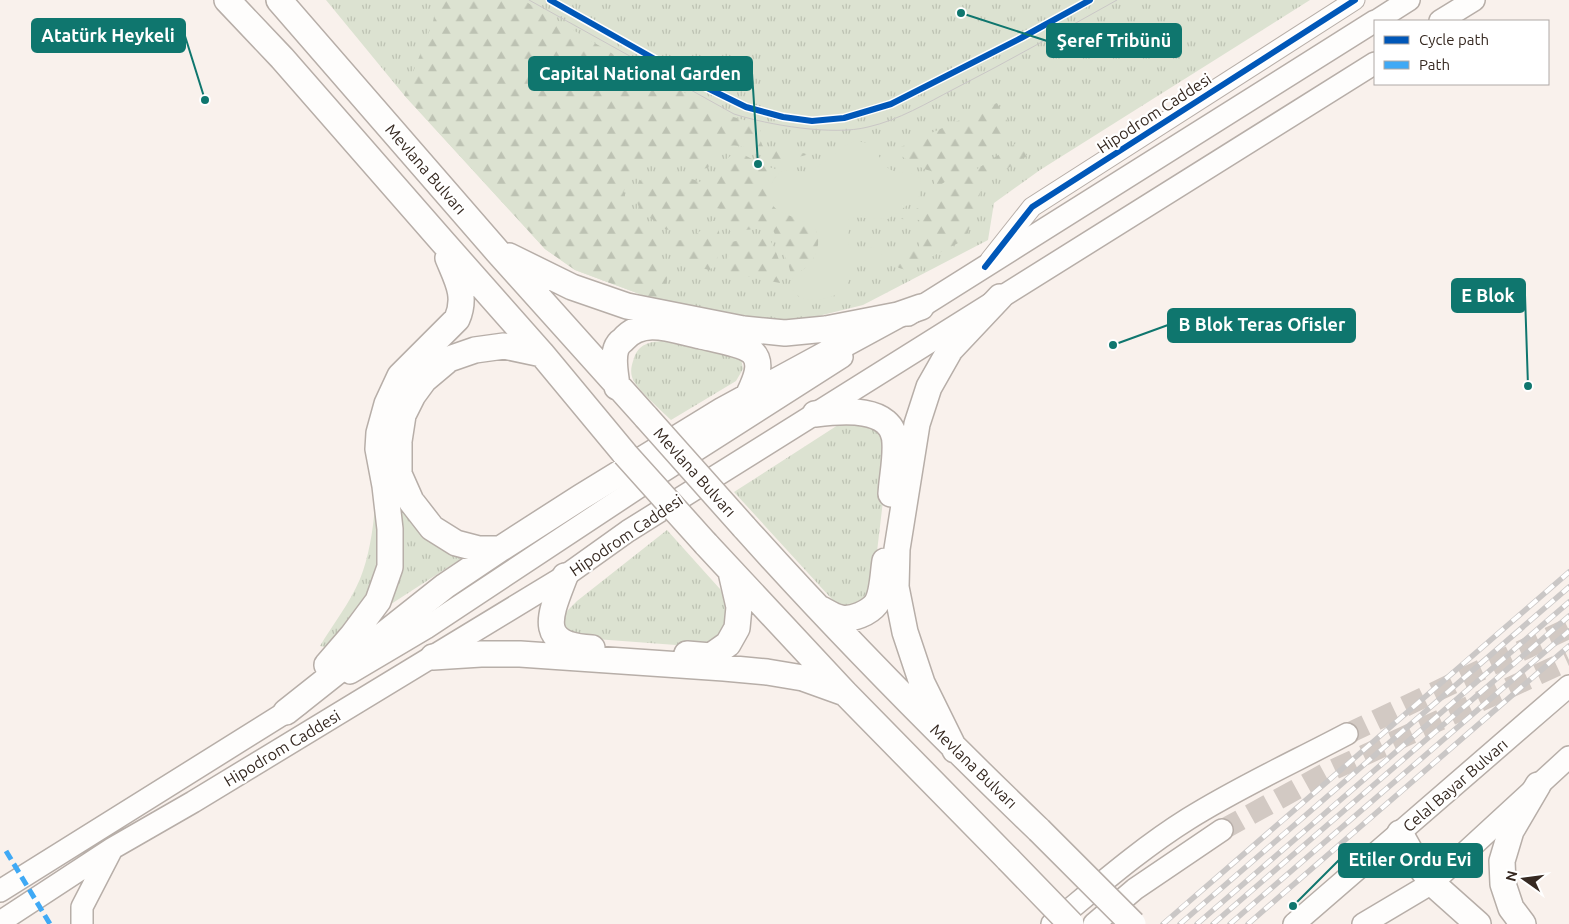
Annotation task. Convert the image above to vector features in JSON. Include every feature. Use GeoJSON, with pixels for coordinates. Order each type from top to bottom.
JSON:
{"type":"FeatureCollection","features":[{"type":"Feature","properties":{"kind":"highway"},"geometry":{"type":"LineString","coordinates":[[227,0],[282,58],[731,572],[845,693],[1008,859],[1075,913]]}},
{"type":"Feature","properties":{"kind":"highway","name":"Mevlana Bulvarı"},"geometry":{"type":"LineString","coordinates":[[279,0],[497,251],[815,605],[955,750],[1039,830],[1133,924]]}},
{"type":"Feature","properties":{"kind":"highway"},"geometry":{"type":"LineString","coordinates":[[286,712],[352,636],[378,601],[390,567],[390,529],[378,449],[379,433],[387,404],[400,376],[457,319],[462,309],[460,287],[442,242]]}},
{"type":"Feature","properties":{"kind":"highway"},"geometry":{"type":"LineString","coordinates":[[497,251],[572,287],[627,306],[743,329],[785,333],[826,328],[909,311]]}},
{"type":"Feature","properties":{"kind":"highway"},"geometry":{"type":"LineString","coordinates":[[955,750],[922,683],[905,632],[896,588],[897,549],[917,424],[929,387],[950,350],[1000,297]]}},
{"type":"Feature","properties":{"kind":"highway"},"geometry":{"type":"LineString","coordinates":[[286,712],[445,586],[500,549],[724,410],[909,311]]}},
{"type":"Feature","properties":{"kind":"highway"},"geometry":{"type":"LineString","coordinates":[[617,386],[614,360],[616,348],[626,336],[636,329],[651,325],[732,343],[752,352],[758,363],[758,374],[747,398]]}},
{"type":"Feature","properties":{"kind":"highway"},"geometry":{"type":"LineString","coordinates":[[500,549],[479,549],[456,543],[432,528],[411,501],[400,474],[398,440],[403,415],[413,395],[424,380],[449,359],[475,350],[504,346],[542,354]]}},
{"type":"Feature","properties":{"kind":"highway"},"geometry":{"type":"LineString","coordinates":[[814,414],[841,410],[872,415],[882,420],[892,430],[895,443],[882,584],[877,603],[864,613],[852,618],[839,618],[815,605]]}},
{"type":"Feature","properties":{"kind":"highway"},"geometry":{"type":"LineString","coordinates":[[565,576],[551,612],[550,623],[554,632],[564,642],[576,647],[711,656],[728,644],[737,628],[739,607],[731,572]]}},
{"type":"Feature","properties":{"kind":"highway"},"geometry":{"type":"LineString","coordinates":[[433,657],[520,654],[733,669],[803,678],[845,693]]}},
{"type":"Feature","properties":{"kind":"highway"},"geometry":{"type":"LineString","coordinates":[[1523,924],[1511,908],[1503,884],[1502,861],[1511,831],[1538,785]]}},
{"type":"Feature","properties":{"kind":"highway"},"geometry":{"type":"LineString","coordinates":[[1400,833],[1414,858],[1432,883],[1478,924]]}},
{"type":"Feature","properties":{"kind":"main road","name":"Hipodrom Caddesi"},"geometry":{"type":"LineString","coordinates":[[1377,20],[1409,0]]}},
{"type":"Feature","properties":{"kind":"main road"},"geometry":{"type":"LineString","coordinates":[[1442,20],[1474,0]]}},
{"type":"Feature","properties":{"kind":"main road","name":"Hipodrom Caddesi"},"geometry":{"type":"LineString","coordinates":[[0,891],[286,712],[426,628],[909,311],[985,267],[1374,22]]}},
{"type":"Feature","properties":{"kind":"main road","name":"Hipodrom Caddesi"},"geometry":{"type":"LineString","coordinates":[[0,922],[113,848],[201,797],[565,576],[628,532],[814,414],[1374,64]]}},
{"type":"Feature","properties":{"kind":"main road","name":"Celal Bayar Bulvarı"},"geometry":{"type":"LineString","coordinates":[[1294,924],[1569,686]]}},
{"type":"Feature","properties":{"kind":"main road"},"geometry":{"type":"LineString","coordinates":[[1052,924],[1075,913],[1122,866],[1186,820],[1210,805],[1347,734]]}},
{"type":"Feature","properties":{"kind":"main road"},"geometry":{"type":"LineString","coordinates":[[1363,924],[1432,883],[1569,757]]}},
{"type":"Feature","properties":{"kind":"main road"},"geometry":{"type":"LineString","coordinates":[[1096,922],[1136,889],[1222,830]]}},
{"type":"Feature","properties":{"kind":"main road"},"geometry":{"type":"LineString","coordinates":[[82,924],[82,907],[113,848]]}},
{"type":"Feature","properties":{"kind":"street","name":"Hipodrom Caddesi"},"geometry":{"type":"LineString","coordinates":[[985,267],[1032,207],[1355,0]]}},
{"type":"Feature","properties":{"kind":"green space"},"geometry":{"type":"Polygon","coordinates":[[[326,0],[1310,0],[1040,170],[994,203],[988,240],[863,305],[782,325],[645,296],[575,270],[545,249],[404,95],[326,0]]]}},
{"type":"Feature","properties":{"kind":"green space"},"geometry":{"type":"Polygon","coordinates":[[[437,0],[523,0],[638,69],[730,116],[761,125],[761,141],[765,149],[810,154],[776,161],[768,159],[750,149],[728,146],[717,153],[708,168],[699,168],[688,163],[667,160],[647,165],[635,173],[624,191],[631,213],[640,223],[659,236],[657,259],[665,273],[668,274],[663,300],[645,296],[575,270],[545,249],[404,95],[433,22],[437,0]]]}},
{"type":"Feature","properties":{"kind":"green space"},"geometry":{"type":"Polygon","coordinates":[[[997,103],[1015,134],[933,190],[935,179],[931,171],[892,151],[997,103]]]}},
{"type":"Feature","properties":{"kind":"green space"},"geometry":{"type":"Polygon","coordinates":[[[856,141],[872,147],[884,164],[891,170],[918,176],[921,179],[920,196],[888,219],[849,217],[848,247],[883,248],[881,259],[862,262],[853,272],[845,288],[836,295],[820,300],[804,299],[793,290],[790,282],[795,275],[812,261],[818,246],[816,231],[806,222],[781,212],[773,206],[768,198],[771,185],[774,179],[784,170],[806,172],[814,169],[843,146],[856,141]]]}},
{"type":"Feature","properties":{"kind":"green space"},"geometry":{"type":"Polygon","coordinates":[[[1018,142],[1027,156],[983,184],[966,239],[906,270],[895,265],[898,249],[919,250],[920,220],[901,219],[1018,142]]]}},
{"type":"Feature","properties":{"kind":"green space"},"geometry":{"type":"Polygon","coordinates":[[[736,152],[770,168],[784,170],[779,174],[780,212],[806,221],[816,229],[818,247],[815,255],[809,264],[792,278],[788,263],[773,230],[769,228],[730,231],[729,215],[724,211],[714,208],[706,212],[689,227],[677,232],[665,229],[640,210],[635,197],[635,188],[643,177],[660,171],[680,172],[706,184],[714,180],[729,157],[736,152]]]}},
{"type":"Feature","properties":{"kind":"green space"},"geometry":{"type":"Polygon","coordinates":[[[710,221],[717,221],[720,247],[717,260],[710,270],[676,263],[669,249],[670,240],[689,239],[710,221]]]}},
{"type":"Feature","properties":{"kind":"green space"},"geometry":{"type":"Polygon","coordinates":[[[768,236],[780,265],[780,283],[724,272],[730,242],[768,236]]]}},
{"type":"Feature","properties":{"kind":"green space"},"geometry":{"type":"Polygon","coordinates":[[[662,341],[741,358],[743,369],[736,381],[671,420],[638,387],[631,374],[636,353],[649,343],[662,341]]]}},
{"type":"Feature","properties":{"kind":"green space"},"geometry":{"type":"Polygon","coordinates":[[[851,420],[878,426],[889,450],[872,594],[852,609],[838,605],[734,492],[838,425],[851,420]]]}},
{"type":"Feature","properties":{"kind":"green space"},"geometry":{"type":"Polygon","coordinates":[[[395,498],[467,555],[388,606],[395,498]]]}},
{"type":"Feature","properties":{"kind":"green space"},"geometry":{"type":"Polygon","coordinates":[[[375,506],[382,521],[376,582],[342,633],[324,647],[320,646],[360,579],[370,543],[375,506]]]}},
{"type":"Feature","properties":{"kind":"green space"},"geometry":{"type":"Polygon","coordinates":[[[667,530],[720,589],[727,606],[723,633],[703,647],[582,638],[567,631],[562,620],[568,610],[667,530]]]}},
{"type":"Feature","properties":{"kind":"tunnel"},"geometry":{"type":"LineString","coordinates":[[1347,734],[1569,628]]}},
{"type":"Feature","properties":{"kind":"tunnel"},"geometry":{"type":"LineString","coordinates":[[1222,830],[1326,773],[1569,660]]}},
{"type":"Feature","properties":{"kind":"tram line"},"geometry":{"type":"LineString","coordinates":[[529,0],[734,114],[764,122],[819,130],[868,127],[913,111],[1117,0]]}},
{"type":"Feature","properties":{"kind":"railway"},"geometry":{"type":"LineString","coordinates":[[1163,924],[1569,572]]}},
{"type":"Feature","properties":{"kind":"railway"},"geometry":{"type":"LineString","coordinates":[[1180,924],[1569,587]]}},
{"type":"Feature","properties":{"kind":"railway"},"geometry":{"type":"LineString","coordinates":[[1197,924],[1569,602]]}},
{"type":"Feature","properties":{"kind":"railway"},"geometry":{"type":"LineString","coordinates":[[1213,924],[1569,616]]}},
{"type":"Feature","properties":{"kind":"railway"},"geometry":{"type":"LineString","coordinates":[[1230,924],[1569,631]]}},
{"type":"Feature","properties":{"kind":"railway"},"geometry":{"type":"LineString","coordinates":[[1248,924],[1569,646]]}},
{"type":"Feature","properties":{"kind":"marked path"},"geometry":{"type":"LineString","coordinates":[[6,851],[50,924]]}},
{"type":"Feature","properties":{"kind":"cycle path"},"geometry":{"type":"LineString","coordinates":[[550,0],[699,84],[746,107],[783,117],[812,121],[844,118],[891,104],[1021,38],[1090,0]]}},
{"type":"Feature","properties":{"kind":"cycle path"},"geometry":{"type":"LineString","coordinates":[[985,267],[1032,207],[1355,0]]}},
{"type":"Feature","properties":{"kind":"place","name":"Şeref Tribünü"},"geometry":{"type":"Point","coordinates":[961,13]}},
{"type":"Feature","properties":{"kind":"place","name":"Atatürk Heykeli"},"geometry":{"type":"Point","coordinates":[205,100]}},
{"type":"Feature","properties":{"kind":"place","name":"Capital National Garden"},"geometry":{"type":"Point","coordinates":[758,164]}},
{"type":"Feature","properties":{"kind":"place","name":"B Blok Teras Ofisler"},"geometry":{"type":"Point","coordinates":[1113,345]}},
{"type":"Feature","properties":{"kind":"place","name":"E Blok"},"geometry":{"type":"Point","coordinates":[1528,386]}},
{"type":"Feature","properties":{"kind":"place","name":"Etiler Ordu Evi"},"geometry":{"type":"Point","coordinates":[1293,906]}}]}
